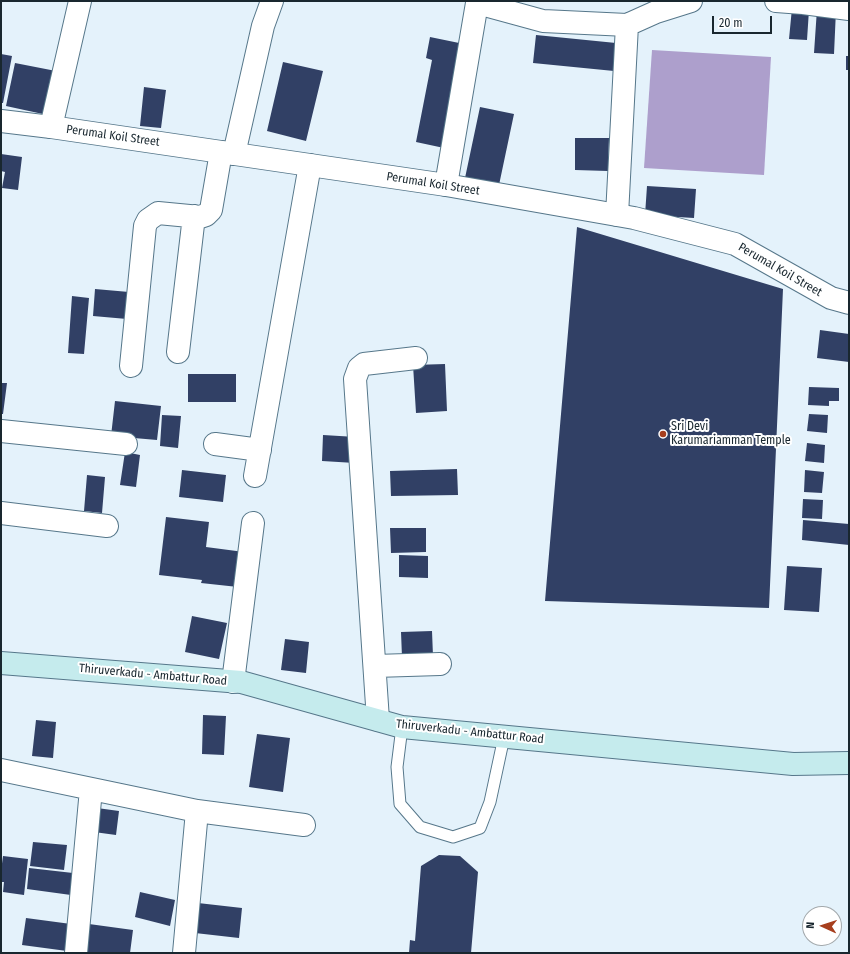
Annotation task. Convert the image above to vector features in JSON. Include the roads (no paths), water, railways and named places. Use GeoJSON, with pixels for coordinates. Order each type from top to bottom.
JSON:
{"type":"FeatureCollection","features":[{"type":"Feature","properties":{"kind":"main road","name":"Thiruverkadu - Ambattur Road"},"geometry":{"type":"LineString","coordinates":[[1,663],[241,682],[402,727],[793,764],[849,763]]}},
{"type":"Feature","properties":{"kind":"street"},"geometry":{"type":"LineString","coordinates":[[51,127],[80,1]]}},
{"type":"Feature","properties":{"kind":"street"},"geometry":{"type":"LineString","coordinates":[[131,366],[145,226],[148,220],[158,213],[200,217],[206,215],[211,210],[263,26],[272,1]]}},
{"type":"Feature","properties":{"kind":"street"},"geometry":{"type":"LineString","coordinates":[[446,185],[475,2],[543,21],[627,25],[656,12],[691,1]]}},
{"type":"Feature","properties":{"kind":"street"},"geometry":{"type":"LineString","coordinates":[[776,1],[849,9]]}},
{"type":"Feature","properties":{"kind":"street"},"geometry":{"type":"LineString","coordinates":[[617,215],[627,25]]}},
{"type":"Feature","properties":{"kind":"street","name":"Perumal Koil Street"},"geometry":{"type":"LineString","coordinates":[[1,121],[446,185],[634,218],[735,244],[831,298],[849,303]]}},
{"type":"Feature","properties":{"kind":"street"},"geometry":{"type":"LineString","coordinates":[[255,476],[310,165]]}},
{"type":"Feature","properties":{"kind":"street"},"geometry":{"type":"LineString","coordinates":[[178,352],[194,216]]}},
{"type":"Feature","properties":{"kind":"street"},"geometry":{"type":"LineString","coordinates":[[378,720],[355,379],[359,368],[364,364],[416,358]]}},
{"type":"Feature","properties":{"kind":"street"},"geometry":{"type":"LineString","coordinates":[[1,431],[126,444]]}},
{"type":"Feature","properties":{"kind":"street"},"geometry":{"type":"LineString","coordinates":[[215,444],[260,450]]}},
{"type":"Feature","properties":{"kind":"street"},"geometry":{"type":"LineString","coordinates":[[1,513],[107,526]]}},
{"type":"Feature","properties":{"kind":"street"},"geometry":{"type":"LineString","coordinates":[[234,682],[253,523]]}},
{"type":"Feature","properties":{"kind":"street"},"geometry":{"type":"LineString","coordinates":[[374,666],[440,664]]}},
{"type":"Feature","properties":{"kind":"street"},"geometry":{"type":"LineString","coordinates":[[1,770],[197,811],[304,825]]}},
{"type":"Feature","properties":{"kind":"street"},"geometry":{"type":"LineString","coordinates":[[76,953],[91,789]]}},
{"type":"Feature","properties":{"kind":"street"},"geometry":{"type":"LineString","coordinates":[[184,953],[197,811]]}},
{"type":"Feature","properties":{"kind":"lane"},"geometry":{"type":"LineString","coordinates":[[402,727],[397,767],[400,804],[420,827],[453,837],[480,828],[490,802],[504,736]]}},
{"type":"Feature","properties":{"kind":"place","name":"Sri Devi Karumariamman Temple"},"geometry":{"type":"Point","coordinates":[663,434]}}]}
